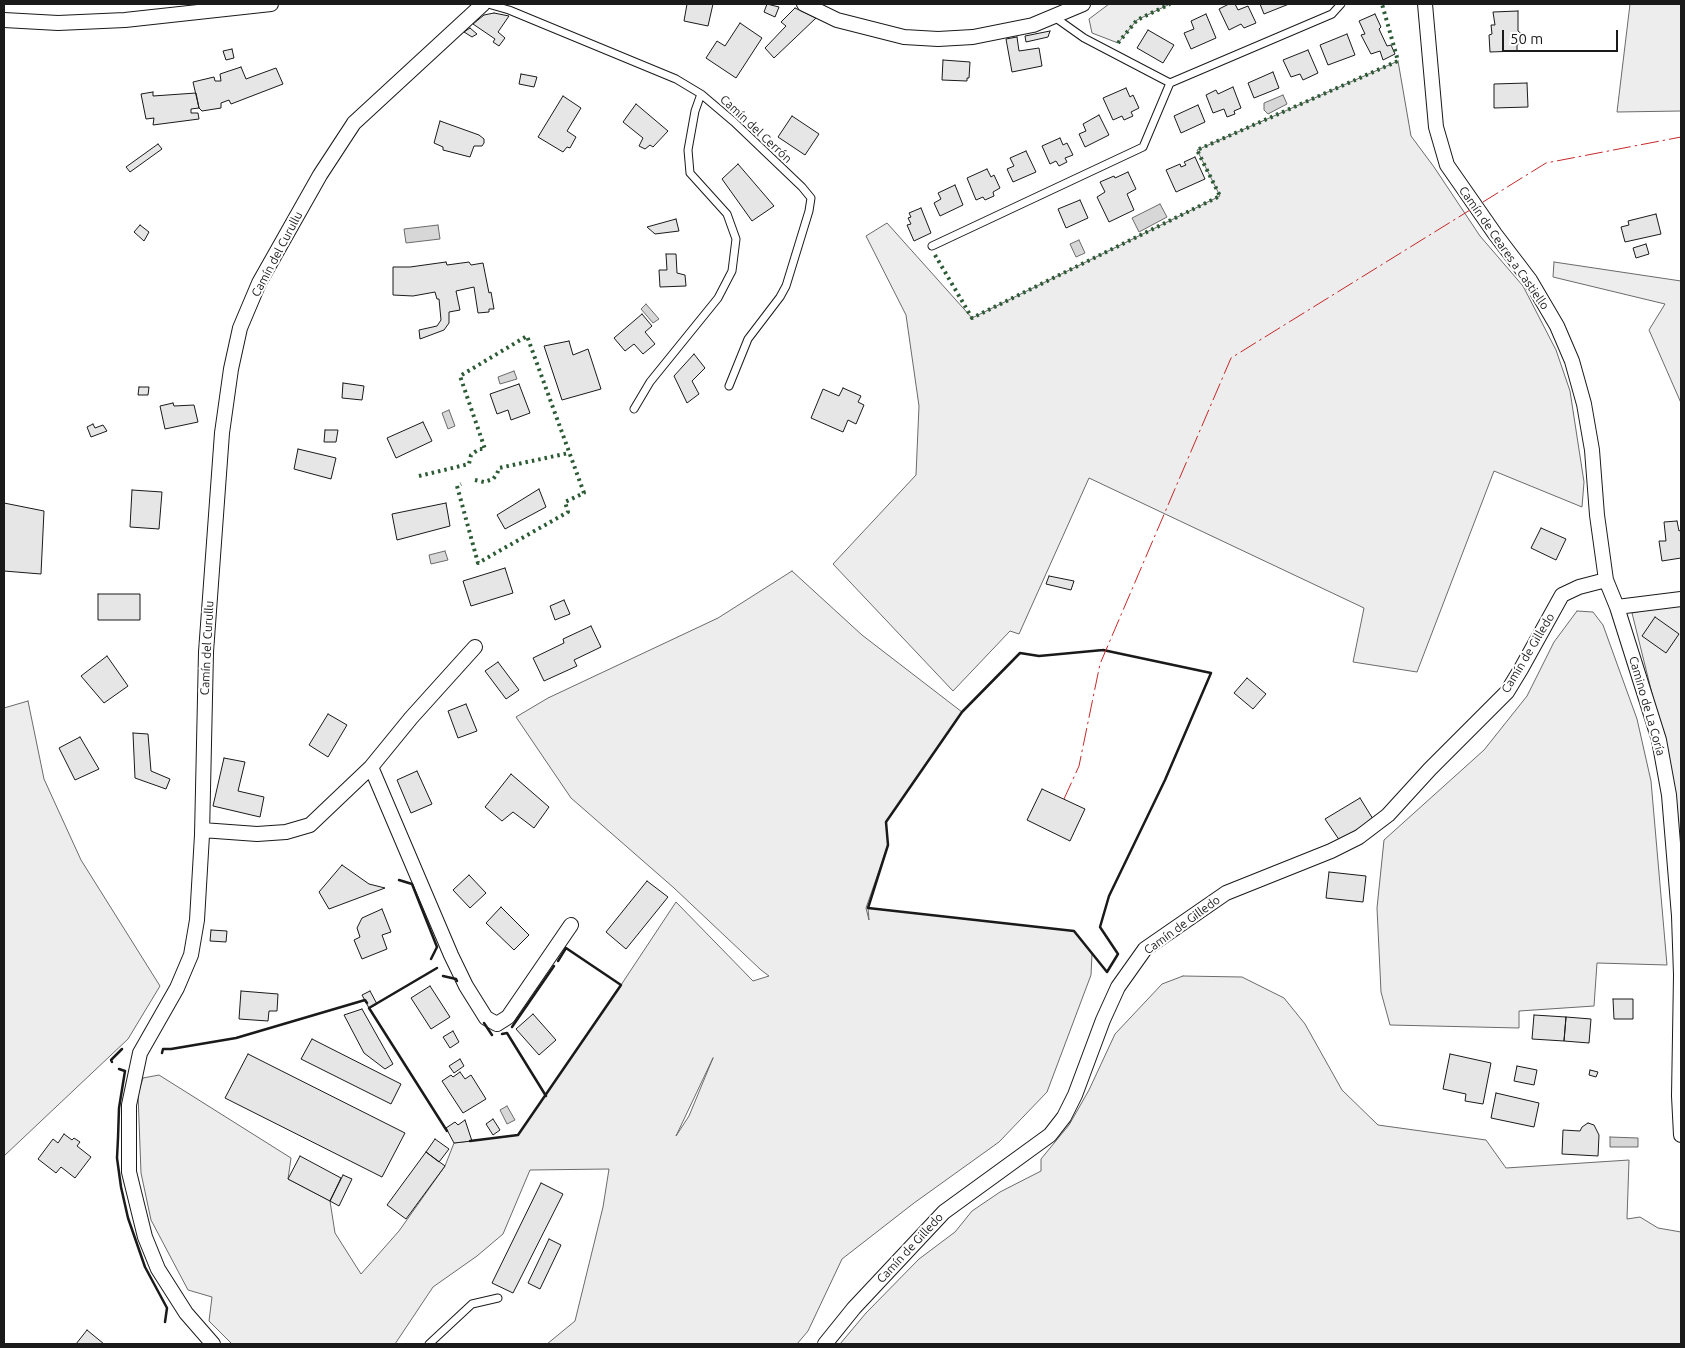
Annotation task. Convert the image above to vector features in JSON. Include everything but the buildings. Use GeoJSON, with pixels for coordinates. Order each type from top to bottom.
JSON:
{"type":"FeatureCollection","features":[{"type":"Feature","properties":{"kind":"street"},"geometry":{"type":"LineString","coordinates":[[4,20],[58,23],[125,20],[271,4]]}},
{"type":"Feature","properties":{"kind":"street"},"geometry":{"type":"LineString","coordinates":[[804,4],[837,20],[904,37],[938,39],[973,37],[1033,25],[1083,4]]}},
{"type":"Feature","properties":{"kind":"street","name":"Camín de Ceares a Castiello"},"geometry":{"type":"LineString","coordinates":[[1425,4],[1436,127],[1447,165],[1530,280],[1557,326],[1572,361],[1586,413],[1592,450],[1597,515],[1606,580]]}},
{"type":"Feature","properties":{"kind":"street","name":"Camín del Curullu"},"geometry":{"type":"LineString","coordinates":[[213,1344],[186,1313],[158,1269],[145,1237],[129,1172],[129,1105],[140,1054],[178,988],[191,955],[197,920],[202,830],[206,652],[222,433],[231,369],[240,328],[259,283],[320,175],[354,123],[482,5]]}},
{"type":"Feature","properties":{"kind":"street","name":"Camino de La Coría"},"geometry":{"type":"LineString","coordinates":[[1606,580],[1617,606],[1658,740],[1669,795],[1679,916],[1681,975],[1679,1096],[1681,1135]]}},
{"type":"Feature","properties":{"kind":"street","name":"Camín de Gilledo"},"geometry":{"type":"LineString","coordinates":[[824,1344],[854,1308],[944,1212],[1050,1135],[1064,1117],[1075,1095],[1102,1020],[1118,987],[1145,949],[1226,893],[1331,851],[1359,837],[1388,815],[1430,769],[1507,692],[1562,595],[1579,587],[1606,580]]}},
{"type":"Feature","properties":{"kind":"street"},"geometry":{"type":"LineString","coordinates":[[1617,606],[1681,600]]}},
{"type":"Feature","properties":{"kind":"street"},"geometry":{"type":"LineString","coordinates":[[202,830],[256,834],[286,832],[310,825],[371,767],[411,718],[475,647]]}},
{"type":"Feature","properties":{"kind":"street"},"geometry":{"type":"LineString","coordinates":[[371,767],[451,955],[466,986],[486,1018],[497,1024],[508,1018],[571,925]]}},
{"type":"Feature","properties":{"kind":"lane"},"geometry":{"type":"LineString","coordinates":[[932,246],[1143,147],[1170,83],[1332,14],[1341,4]]}},
{"type":"Feature","properties":{"kind":"lane","name":"Camín del Cerrón"},"geometry":{"type":"LineString","coordinates":[[482,5],[509,10],[676,79],[701,94],[734,122],[802,187],[811,198],[809,211],[786,286],[780,297],[748,338],[729,386]]}},
{"type":"Feature","properties":{"kind":"lane"},"geometry":{"type":"LineString","coordinates":[[1053,16],[1084,38],[1170,83]]}},
{"type":"Feature","properties":{"kind":"lane"},"geometry":{"type":"LineString","coordinates":[[634,409],[650,382],[718,298],[732,271],[736,239],[726,214],[690,173],[688,150],[695,111],[701,94]]}},
{"type":"Feature","properties":{"kind":"lane"},"geometry":{"type":"LineString","coordinates":[[429,1344],[472,1304],[498,1298]]}},
{"type":"Feature","properties":{"kind":"shaded area"},"geometry":{"type":"Polygon","coordinates":[[[1109,4],[1170,4],[1137,20],[1118,43],[1092,33],[1089,19],[1109,4]]]}},
{"type":"Feature","properties":{"kind":"shaded area"},"geometry":{"type":"Polygon","coordinates":[[[1630,4],[1681,4],[1681,111],[1617,112],[1630,4]]]}},
{"type":"Feature","properties":{"kind":"shaded area"},"geometry":{"type":"Polygon","coordinates":[[[1398,61],[1411,136],[1480,236],[1523,286],[1556,350],[1570,391],[1584,482],[1582,507],[1494,471],[1417,672],[1353,662],[1364,608],[1089,478],[1019,634],[1010,631],[953,691],[833,564],[916,475],[919,406],[906,315],[866,236],[887,223],[972,318],[1220,196],[1197,150],[1398,61]]]}},
{"type":"Feature","properties":{"kind":"shaded area"},"geometry":{"type":"Polygon","coordinates":[[[1283,95],[1287,104],[1268,114],[1264,110],[1264,103],[1283,95]]]}},
{"type":"Feature","properties":{"kind":"shaded area"},"geometry":{"type":"Polygon","coordinates":[[[1160,204],[1167,217],[1139,232],[1132,218],[1160,204]]]}},
{"type":"Feature","properties":{"kind":"shaded area"},"geometry":{"type":"Polygon","coordinates":[[[438,225],[440,239],[406,243],[404,229],[438,225]]]}},
{"type":"Feature","properties":{"kind":"shaded area"},"geometry":{"type":"Polygon","coordinates":[[[1079,240],[1085,253],[1076,257],[1070,244],[1079,240]]]}},
{"type":"Feature","properties":{"kind":"shaded area"},"geometry":{"type":"Polygon","coordinates":[[[1554,262],[1681,281],[1681,403],[1649,330],[1665,304],[1553,277],[1554,262]]]}},
{"type":"Feature","properties":{"kind":"shaded area"},"geometry":{"type":"Polygon","coordinates":[[[646,304],[659,319],[653,323],[641,309],[646,304]]]}},
{"type":"Feature","properties":{"kind":"shaded area"},"geometry":{"type":"Polygon","coordinates":[[[514,371],[517,379],[500,384],[498,377],[514,371]]]}},
{"type":"Feature","properties":{"kind":"shaded area"},"geometry":{"type":"Polygon","coordinates":[[[449,410],[455,426],[448,429],[442,413],[449,410]]]}},
{"type":"Feature","properties":{"kind":"shaded area"},"geometry":{"type":"Polygon","coordinates":[[[445,551],[448,560],[431,564],[429,555],[445,551]]]}},
{"type":"Feature","properties":{"kind":"shaded area"},"geometry":{"type":"Polygon","coordinates":[[[792,571],[862,635],[962,712],[886,822],[888,845],[866,908],[869,920],[868,908],[1074,931],[1092,954],[1091,975],[1047,1092],[999,1142],[914,1203],[842,1259],[808,1331],[797,1344],[547,1344],[575,1321],[603,1207],[609,1169],[530,1170],[503,1234],[477,1256],[433,1287],[395,1344],[232,1344],[209,1321],[212,1297],[188,1290],[151,1220],[141,1173],[138,1094],[143,1078],[159,1075],[291,1158],[288,1179],[330,1201],[335,1233],[361,1274],[399,1231],[445,1166],[454,1143],[518,1135],[676,902],[753,981],[769,976],[674,888],[571,798],[516,717],[548,698],[718,618],[792,571]],[[713,1058],[676,1136],[689,1116],[713,1058]]]}},
{"type":"Feature","properties":{"kind":"shaded area"},"geometry":{"type":"Polygon","coordinates":[[[1681,603],[1681,854],[1670,766],[1632,613],[1681,603]]]}},
{"type":"Feature","properties":{"kind":"shaded area"},"geometry":{"type":"Polygon","coordinates":[[[1577,611],[1593,612],[1603,625],[1637,719],[1651,781],[1667,965],[1597,963],[1594,1006],[1519,1011],[1519,1028],[1390,1025],[1381,992],[1377,908],[1384,840],[1484,750],[1527,696],[1554,642],[1577,611]]]}},
{"type":"Feature","properties":{"kind":"shaded area"},"geometry":{"type":"Polygon","coordinates":[[[28,701],[44,779],[81,860],[160,986],[128,1039],[4,1156],[4,708],[28,701]]]}},
{"type":"Feature","properties":{"kind":"shaded area"},"geometry":{"type":"Polygon","coordinates":[[[1183,976],[1242,977],[1284,998],[1305,1024],[1342,1090],[1378,1125],[1486,1140],[1506,1168],[1629,1160],[1627,1219],[1640,1217],[1658,1228],[1681,1232],[1681,1344],[840,1344],[866,1313],[919,1259],[955,1232],[972,1211],[1000,1192],[1041,1171],[1041,1159],[1069,1125],[1089,1090],[1115,1034],[1162,984],[1183,976]]]}},
{"type":"Feature","properties":{"kind":"shaded area"},"geometry":{"type":"Polygon","coordinates":[[[507,1106],[515,1120],[507,1124],[500,1110],[507,1106]]]}},
{"type":"Feature","properties":{"kind":"shaded area"},"geometry":{"type":"Polygon","coordinates":[[[1610,1137],[1638,1138],[1638,1147],[1610,1147],[1610,1137]]]}},
{"type":"Feature","properties":{"kind":"hedge"},"geometry":{"type":"LineString","coordinates":[[1118,43],[1137,20],[1170,4]]}},
{"type":"Feature","properties":{"kind":"hedge"},"geometry":{"type":"LineString","coordinates":[[935,255],[972,318],[1220,196],[1197,150],[1398,61],[1382,4]]}},
{"type":"Feature","properties":{"kind":"hedge"},"geometry":{"type":"LineString","coordinates":[[419,476],[469,464],[471,455],[479,449],[485,449],[460,376],[527,336],[584,493],[565,502],[568,512],[478,563],[457,486],[461,484]]}},
{"type":"Feature","properties":{"kind":"hedge"},"geometry":{"type":"LineString","coordinates":[[475,480],[484,482],[493,479],[499,468],[569,453]]}},
{"type":"Feature","properties":{"kind":"wall"},"geometry":{"type":"LineString","coordinates":[[1103,650],[1211,673],[1165,780],[1109,896],[1100,927],[1118,954],[1107,972],[1074,931],[868,908],[888,845],[886,822],[962,712],[1020,653],[1039,656],[1103,650]]}},
{"type":"Feature","properties":{"kind":"wall"},"geometry":{"type":"LineString","coordinates":[[399,880],[412,884],[437,947],[431,959]]}},
{"type":"Feature","properties":{"kind":"wall"},"geometry":{"type":"LineString","coordinates":[[470,1141],[518,1135],[621,985],[566,948],[558,961]]}},
{"type":"Feature","properties":{"kind":"wall"},"geometry":{"type":"LineString","coordinates":[[512,1027],[554,966]]}},
{"type":"Feature","properties":{"kind":"wall"},"geometry":{"type":"LineString","coordinates":[[437,968],[369,1008],[447,1131]]}},
{"type":"Feature","properties":{"kind":"wall"},"geometry":{"type":"LineString","coordinates":[[443,976],[456,979],[457,981]]}},
{"type":"Feature","properties":{"kind":"wall"},"geometry":{"type":"LineString","coordinates":[[162,1053],[163,1049],[236,1038],[365,1000],[367,1003]]}},
{"type":"Feature","properties":{"kind":"wall"},"geometry":{"type":"LineString","coordinates":[[484,1023],[492,1035]]}},
{"type":"Feature","properties":{"kind":"wall"},"geometry":{"type":"LineString","coordinates":[[502,1034],[507,1033],[546,1096]]}},
{"type":"Feature","properties":{"kind":"wall"},"geometry":{"type":"LineString","coordinates":[[112,1062],[111,1060],[122,1049]]}},
{"type":"Feature","properties":{"kind":"wall"},"geometry":{"type":"LineString","coordinates":[[119,1069],[125,1071],[119,1108],[117,1158],[121,1187],[128,1218],[145,1267],[167,1308],[165,1322]]}},
{"type":"Feature","properties":{"kind":"power"},"geometry":{"type":"LineString","coordinates":[[1064,799],[1079,766],[1100,664],[1231,358],[1546,163],[1681,137]]}}]}
